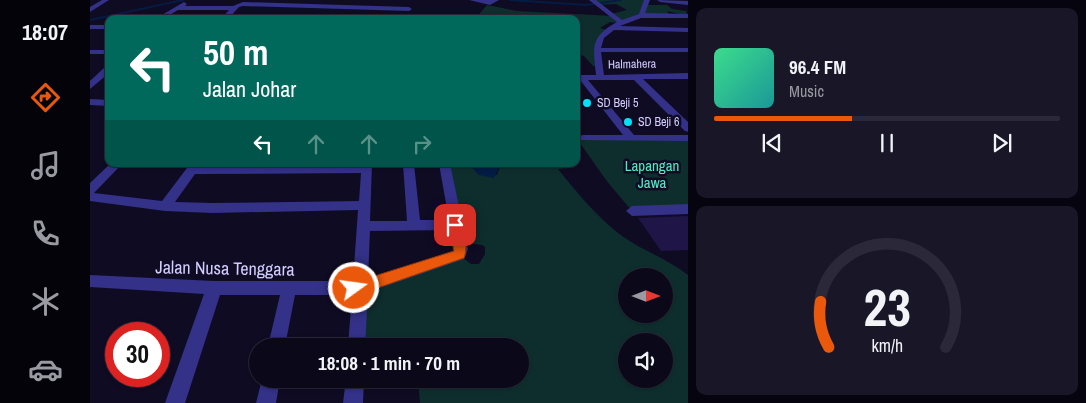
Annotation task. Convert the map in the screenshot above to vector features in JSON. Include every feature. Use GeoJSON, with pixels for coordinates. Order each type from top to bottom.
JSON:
{"type":"FeatureCollection","features":[{"type":"Feature","properties":{"kind":"street"},"geometry":{"type":"LineString","coordinates":[[90,10],[106,0]]}},
{"type":"Feature","properties":{"kind":"street"},"geometry":{"type":"LineString","coordinates":[[410,0],[410,15]]}},
{"type":"Feature","properties":{"kind":"street"},"geometry":{"type":"LineString","coordinates":[[472,0],[490,3],[496,0]]}},
{"type":"Feature","properties":{"kind":"street"},"geometry":{"type":"LineString","coordinates":[[642,14],[647,0]]}},
{"type":"Feature","properties":{"kind":"street"},"geometry":{"type":"LineString","coordinates":[[660,0],[686,3],[688,10]]}},
{"type":"Feature","properties":{"kind":"street"},"geometry":{"type":"LineString","coordinates":[[165,15],[190,2]]}},
{"type":"Feature","properties":{"kind":"street"},"geometry":{"type":"LineString","coordinates":[[594,3],[621,22]]}},
{"type":"Feature","properties":{"kind":"street"},"geometry":{"type":"LineString","coordinates":[[228,15],[234,8],[243,4],[409,9]]}},
{"type":"Feature","properties":{"kind":"street"},"geometry":{"type":"LineString","coordinates":[[177,8],[234,8]]}},
{"type":"Feature","properties":{"kind":"street"},"geometry":{"type":"LineString","coordinates":[[600,78],[597,50],[602,36],[612,28],[621,22],[642,14],[688,16]]}},
{"type":"Feature","properties":{"kind":"street"},"geometry":{"type":"LineString","coordinates":[[90,27],[105,27]]}},
{"type":"Feature","properties":{"kind":"street"},"geometry":{"type":"LineString","coordinates":[[612,28],[688,30]]}},
{"type":"Feature","properties":{"kind":"street"},"geometry":{"type":"LineString","coordinates":[[597,50],[688,50]]}},
{"type":"Feature","properties":{"kind":"street"},"geometry":{"type":"LineString","coordinates":[[90,52],[105,52]]}},
{"type":"Feature","properties":{"kind":"street"},"geometry":{"type":"LineString","coordinates":[[90,86],[105,72]]}},
{"type":"Feature","properties":{"kind":"street"},"geometry":{"type":"LineString","coordinates":[[636,77],[688,129]]}},
{"type":"Feature","properties":{"kind":"street","name":"Halmahera"},"geometry":{"type":"LineString","coordinates":[[580,78],[688,77]]}},
{"type":"Feature","properties":{"kind":"street"},"geometry":{"type":"LineString","coordinates":[[580,79],[630,138]]}},
{"type":"Feature","properties":{"kind":"street"},"geometry":{"type":"LineString","coordinates":[[90,102],[105,103]]}},
{"type":"Feature","properties":{"kind":"street"},"geometry":{"type":"LineString","coordinates":[[583,138],[688,138]]}},
{"type":"Feature","properties":{"kind":"street"},"geometry":{"type":"LineString","coordinates":[[92,185],[113,167]]}},
{"type":"Feature","properties":{"kind":"street"},"geometry":{"type":"LineString","coordinates":[[165,206],[194,167]]}},
{"type":"Feature","properties":{"kind":"street"},"geometry":{"type":"LineString","coordinates":[[357,338],[367,167]]}},
{"type":"Feature","properties":{"kind":"street"},"geometry":{"type":"LineString","coordinates":[[408,167],[414,226]]}},
{"type":"Feature","properties":{"kind":"street"},"geometry":{"type":"LineString","coordinates":[[363,226],[455,225],[445,167]]}},
{"type":"Feature","properties":{"kind":"street"},"geometry":{"type":"LineString","coordinates":[[90,197],[165,206],[212,208],[365,205]]}},
{"type":"Feature","properties":{"kind":"street"},"geometry":{"type":"LineString","coordinates":[[632,210],[688,209]]}},
{"type":"Feature","properties":{"kind":"street","name":"Jalan Nusa Tenggara"},"geometry":{"type":"LineString","coordinates":[[90,282],[214,288],[360,288],[459,255],[461,249],[455,225]]}},
{"type":"Feature","properties":{"kind":"street"},"geometry":{"type":"LineString","coordinates":[[175,403],[214,288]]}},
{"type":"Feature","properties":{"kind":"street"},"geometry":{"type":"LineString","coordinates":[[279,338],[289,288]]}},
{"type":"Feature","properties":{"kind":"street"},"geometry":{"type":"LineString","coordinates":[[266,403],[269,388]]}},
{"type":"Feature","properties":{"kind":"street"},"geometry":{"type":"LineString","coordinates":[[354,403],[355,388]]}},
{"type":"Feature","properties":{"kind":"green space"},"geometry":{"type":"Polygon","coordinates":[[[592,0],[647,0],[647,5],[667,5],[672,9],[686,11],[688,16],[667,11],[669,14],[652,14],[617,23],[610,22],[600,28],[606,30],[602,36],[598,67],[593,66],[584,56],[580,55],[580,15],[478,15],[487,5],[517,11],[613,16],[611,14],[627,10],[616,4],[596,5],[592,0]]]}},
{"type":"Feature","properties":{"kind":"green space","name":"Lapangan Jawa"},"geometry":{"type":"Polygon","coordinates":[[[583,138],[688,138],[688,209],[632,211],[606,180],[580,143],[583,138]]]}},
{"type":"Feature","properties":{"kind":"green space"},"geometry":{"type":"Polygon","coordinates":[[[446,167],[472,167],[479,175],[497,175],[500,167],[568,167],[558,169],[596,213],[622,236],[688,275],[688,403],[420,403],[419,388],[529,388],[529,338],[357,338],[360,288],[459,255],[471,264],[479,264],[485,254],[485,247],[459,242],[446,167]]]}},
{"type":"Feature","properties":{"kind":"water"},"geometry":{"type":"Polygon","coordinates":[[[472,167],[500,167],[494,178],[479,175],[472,167]]]}},
{"type":"Feature","properties":{"kind":"building"},"geometry":{"type":"Polygon","coordinates":[[[688,216],[688,250],[661,251],[638,218],[688,216]]]}},
{"type":"Feature","properties":{"kind":"waterway"},"geometry":{"type":"LineString","coordinates":[[113,15],[183,0]]}},
{"type":"Feature","properties":{"kind":"waterway"},"geometry":{"type":"LineString","coordinates":[[510,0],[586,5],[621,0]]}},
{"type":"Feature","properties":{"kind":"waterway"},"geometry":{"type":"LineString","coordinates":[[90,20],[105,17]]}},
{"type":"Feature","properties":{"kind":"place","name":"SD Beji 5"},"geometry":{"type":"Point","coordinates":[587,103]}},
{"type":"Feature","properties":{"kind":"place","name":"SD Beji 6"},"geometry":{"type":"Point","coordinates":[628,122]}},
{"type":"Feature","properties":{"kind":"route"},"geometry":{"type":"LineString","coordinates":[[354,288],[360,288],[459,255],[461,249],[455,225]]}}]}
